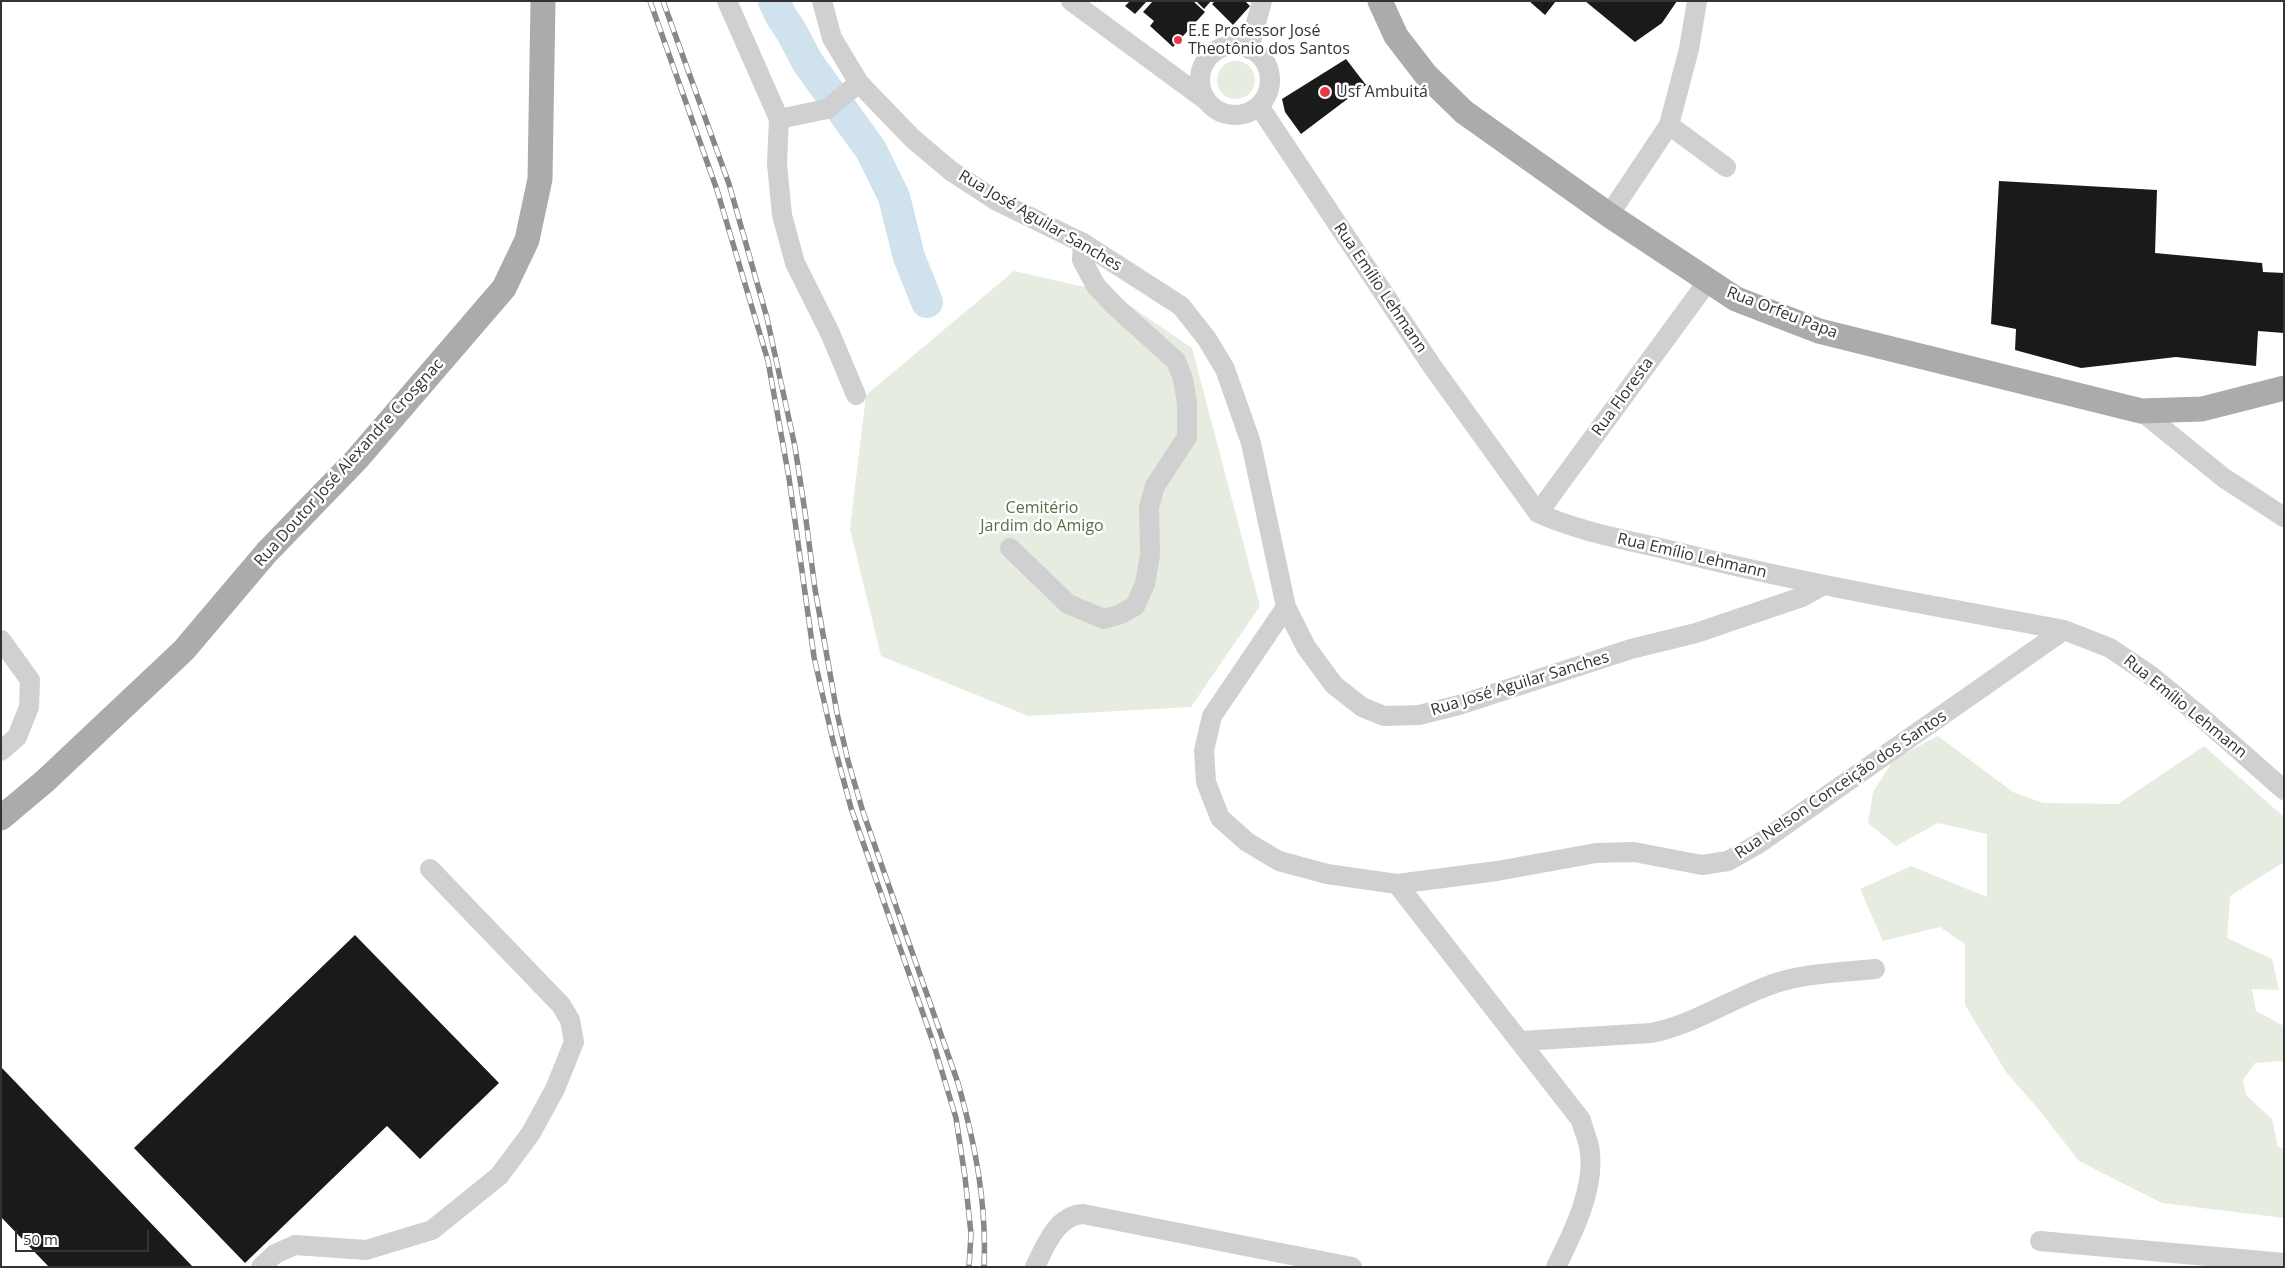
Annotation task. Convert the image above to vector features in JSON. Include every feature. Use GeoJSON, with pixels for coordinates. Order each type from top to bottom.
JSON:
{"type":"FeatureCollection","features":[{"type":"Feature","properties":{"kind":"main road","name":"Rua Doutor José Alexandre Crosgnac"},"geometry":{"type":"LineString","coordinates":[[1,818],[45,780],[184,650],[267,552],[363,452],[504,288],[527,240],[540,179],[544,1]]}},
{"type":"Feature","properties":{"kind":"main road","name":"Rua Orfeu Papa"},"geometry":{"type":"LineString","coordinates":[[1380,1],[1396,36],[1426,75],[1464,112],[1609,215],[1736,299],[1818,331],[2141,410],[2202,409],[2284,388]]}},
{"type":"Feature","properties":{"kind":"street"},"geometry":{"type":"LineString","coordinates":[[727,1],[779,119],[776,164],[782,215],[795,263],[830,332],[856,395]]}},
{"type":"Feature","properties":{"kind":"street","name":"Rua José Aguilar Sanches"},"geometry":{"type":"LineString","coordinates":[[822,1],[832,38],[852,89],[951,171],[996,200],[1083,242],[1181,306],[1207,339],[1225,369],[1251,443],[1286,607],[1306,647],[1334,685],[1362,707],[1384,716],[1419,715],[1459,705],[1631,649],[1696,633],[1802,597],[1824,585]]}},
{"type":"Feature","properties":{"kind":"street"},"geometry":{"type":"LineString","coordinates":[[1071,1],[1178,79],[1214,108],[1225,113],[1237,115],[1248,112],[1258,106],[1269,88],[1270,77],[1261,58],[1249,49],[1232,45],[1220,48],[1210,55],[1203,65],[1200,76],[1201,89],[1207,101]]}},
{"type":"Feature","properties":{"kind":"street"},"geometry":{"type":"LineString","coordinates":[[1249,49],[1262,1]]}},
{"type":"Feature","properties":{"kind":"street"},"geometry":{"type":"LineString","coordinates":[[1609,215],[1669,125],[1689,49],[1697,1]]}},
{"type":"Feature","properties":{"kind":"street"},"geometry":{"type":"LineString","coordinates":[[1178,79],[1200,76]]}},
{"type":"Feature","properties":{"kind":"street"},"geometry":{"type":"LineString","coordinates":[[779,119],[826,109],[852,89]]}},
{"type":"Feature","properties":{"kind":"street","name":"Rua Emílio Lehmann"},"geometry":{"type":"LineString","coordinates":[[1258,106],[1432,366],[1538,513],[1558,522],[1605,535],[1758,572],[2064,630],[2110,648],[2150,675],[2199,715],[2284,790]]}},
{"type":"Feature","properties":{"kind":"street"},"geometry":{"type":"LineString","coordinates":[[1669,125],[1726,167]]}},
{"type":"Feature","properties":{"kind":"street"},"geometry":{"type":"LineString","coordinates":[[1010,548],[1068,604],[1104,619],[1121,614],[1135,606],[1145,584],[1150,556],[1149,507],[1155,486],[1186,437],[1187,403],[1183,380],[1176,361],[1116,307],[1096,286],[1082,260],[1083,242]]}},
{"type":"Feature","properties":{"kind":"street","name":"Rua Floresta"},"geometry":{"type":"LineString","coordinates":[[1538,513],[1708,281]]}},
{"type":"Feature","properties":{"kind":"street"},"geometry":{"type":"LineString","coordinates":[[2141,410],[2224,478],[2284,517]]}},
{"type":"Feature","properties":{"kind":"street","name":"Rua Nelson Conceição dos Santos"},"geometry":{"type":"LineString","coordinates":[[1286,607],[1212,716],[1204,750],[1206,782],[1220,818],[1247,842],[1279,861],[1327,874],[1397,884],[1497,871],[1596,853],[1634,852],[1702,865],[1728,861],[1758,844],[2064,630]]}},
{"type":"Feature","properties":{"kind":"street"},"geometry":{"type":"LineString","coordinates":[[1,640],[30,680],[28,707],[17,737],[1,751]]}},
{"type":"Feature","properties":{"kind":"street"},"geometry":{"type":"LineString","coordinates":[[261,1267],[275,1254],[295,1245],[366,1250],[432,1230],[499,1176],[530,1133],[555,1089],[574,1042],[570,1020],[561,1005],[430,869]]}},
{"type":"Feature","properties":{"kind":"street"},"geometry":{"type":"LineString","coordinates":[[1397,884],[1581,1120],[1589,1147],[1590,1165],[1586,1192],[1572,1233],[1556,1267]]}},
{"type":"Feature","properties":{"kind":"street"},"geometry":{"type":"LineString","coordinates":[[1521,1041],[1642,1034],[1670,1029],[1695,1020],[1766,986],[1811,976],[1874,969]]}},
{"type":"Feature","properties":{"kind":"street"},"geometry":{"type":"LineString","coordinates":[[1035,1267],[1044,1247],[1064,1221],[1072,1214],[1083,1214],[1352,1267]]}},
{"type":"Feature","properties":{"kind":"street"},"geometry":{"type":"LineString","coordinates":[[2040,1242],[2284,1263]]}},
{"type":"Feature","properties":{"kind":"green space"},"geometry":{"type":"Polygon","coordinates":[[[1236,61],[1249,67],[1255,80],[1249,93],[1236,99],[1223,93],[1217,80],[1223,67],[1236,61]]]}},
{"type":"Feature","properties":{"kind":"green space","name":"Cemitério Jardim do Amigo"},"geometry":{"type":"Polygon","coordinates":[[[1014,271],[1111,293],[1192,348],[1260,606],[1191,707],[1028,716],[881,656],[850,529],[866,395],[1014,271]]]}},
{"type":"Feature","properties":{"kind":"green space"},"geometry":{"type":"Polygon","coordinates":[[[1938,736],[2013,792],[2043,803],[2118,804],[2204,746],[2284,817],[2284,862],[2230,896],[2227,938],[2272,959],[2279,990],[2252,989],[2256,1011],[2284,1026],[2284,1061],[2255,1063],[2243,1080],[2246,1095],[2272,1119],[2278,1147],[2284,1148],[2284,1218],[2162,1203],[2079,1161],[2006,1072],[1965,1005],[1965,944],[1940,927],[1883,941],[1860,889],[1911,866],[1987,897],[1987,834],[1938,823],[1896,846],[1868,823],[1873,792],[1894,759],[1938,736]]]}},
{"type":"Feature","properties":{"kind":"building"},"geometry":{"type":"Polygon","coordinates":[[[1130,1],[1147,1],[1135,14],[1125,6],[1130,1]]]}},
{"type":"Feature","properties":{"kind":"building"},"geometry":{"type":"Polygon","coordinates":[[[1153,1],[1193,1],[1205,12],[1173,47],[1150,26],[1154,21],[1143,12],[1153,1]]]}},
{"type":"Feature","properties":{"kind":"building"},"geometry":{"type":"Polygon","coordinates":[[[1196,1],[1211,1],[1204,9],[1196,1]]]}},
{"type":"Feature","properties":{"kind":"building"},"geometry":{"type":"Polygon","coordinates":[[[1215,1],[1245,1],[1250,6],[1233,25],[1212,4],[1215,1]]]}},
{"type":"Feature","properties":{"kind":"building"},"geometry":{"type":"Polygon","coordinates":[[[1529,1],[1556,1],[1545,15],[1529,1]]]}},
{"type":"Feature","properties":{"kind":"building"},"geometry":{"type":"Polygon","coordinates":[[[1585,1],[1677,1],[1662,23],[1635,42],[1585,1]]]}},
{"type":"Feature","properties":{"kind":"building","name":"Usf Ambuitá"},"geometry":{"type":"Polygon","coordinates":[[[1346,59],[1366,85],[1301,134],[1285,112],[1282,99],[1346,59]]]}},
{"type":"Feature","properties":{"kind":"building"},"geometry":{"type":"Polygon","coordinates":[[[1999,181],[2157,190],[2155,253],[2262,263],[2263,272],[2284,273],[2284,333],[2258,331],[2256,366],[2176,357],[2081,368],[2015,350],[2016,329],[1991,324],[1999,181]]]}},
{"type":"Feature","properties":{"kind":"building"},"geometry":{"type":"Polygon","coordinates":[[[355,935],[499,1083],[420,1159],[387,1126],[245,1263],[134,1148],[355,935]]]}},
{"type":"Feature","properties":{"kind":"building"},"geometry":{"type":"Polygon","coordinates":[[[1,1067],[193,1267],[49,1267],[1,1217],[1,1067]]]}},
{"type":"Feature","properties":{"kind":"waterway"},"geometry":{"type":"LineString","coordinates":[[774,1],[808,63],[871,150],[894,197],[909,257],[927,302]]}},
{"type":"Feature","properties":{"kind":"railway"},"geometry":{"type":"LineString","coordinates":[[650,1],[717,190],[768,361],[789,478],[814,657],[833,741],[851,808],[933,1042],[956,1118],[971,1234],[969,1267]]}},
{"type":"Feature","properties":{"kind":"railway"},"geometry":{"type":"LineString","coordinates":[[663,1],[729,184],[767,318],[795,447],[815,589],[837,713],[848,761],[863,812],[958,1083],[979,1174],[984,1220],[984,1267]]}},
{"type":"Feature","properties":{"kind":"place","name":"E.E Professor José Theotônio dos Santos"},"geometry":{"type":"Point","coordinates":[1178,40]}},
{"type":"Feature","properties":{"kind":"place","name":"Usf Ambuitá"},"geometry":{"type":"Point","coordinates":[1325,92]}}]}
